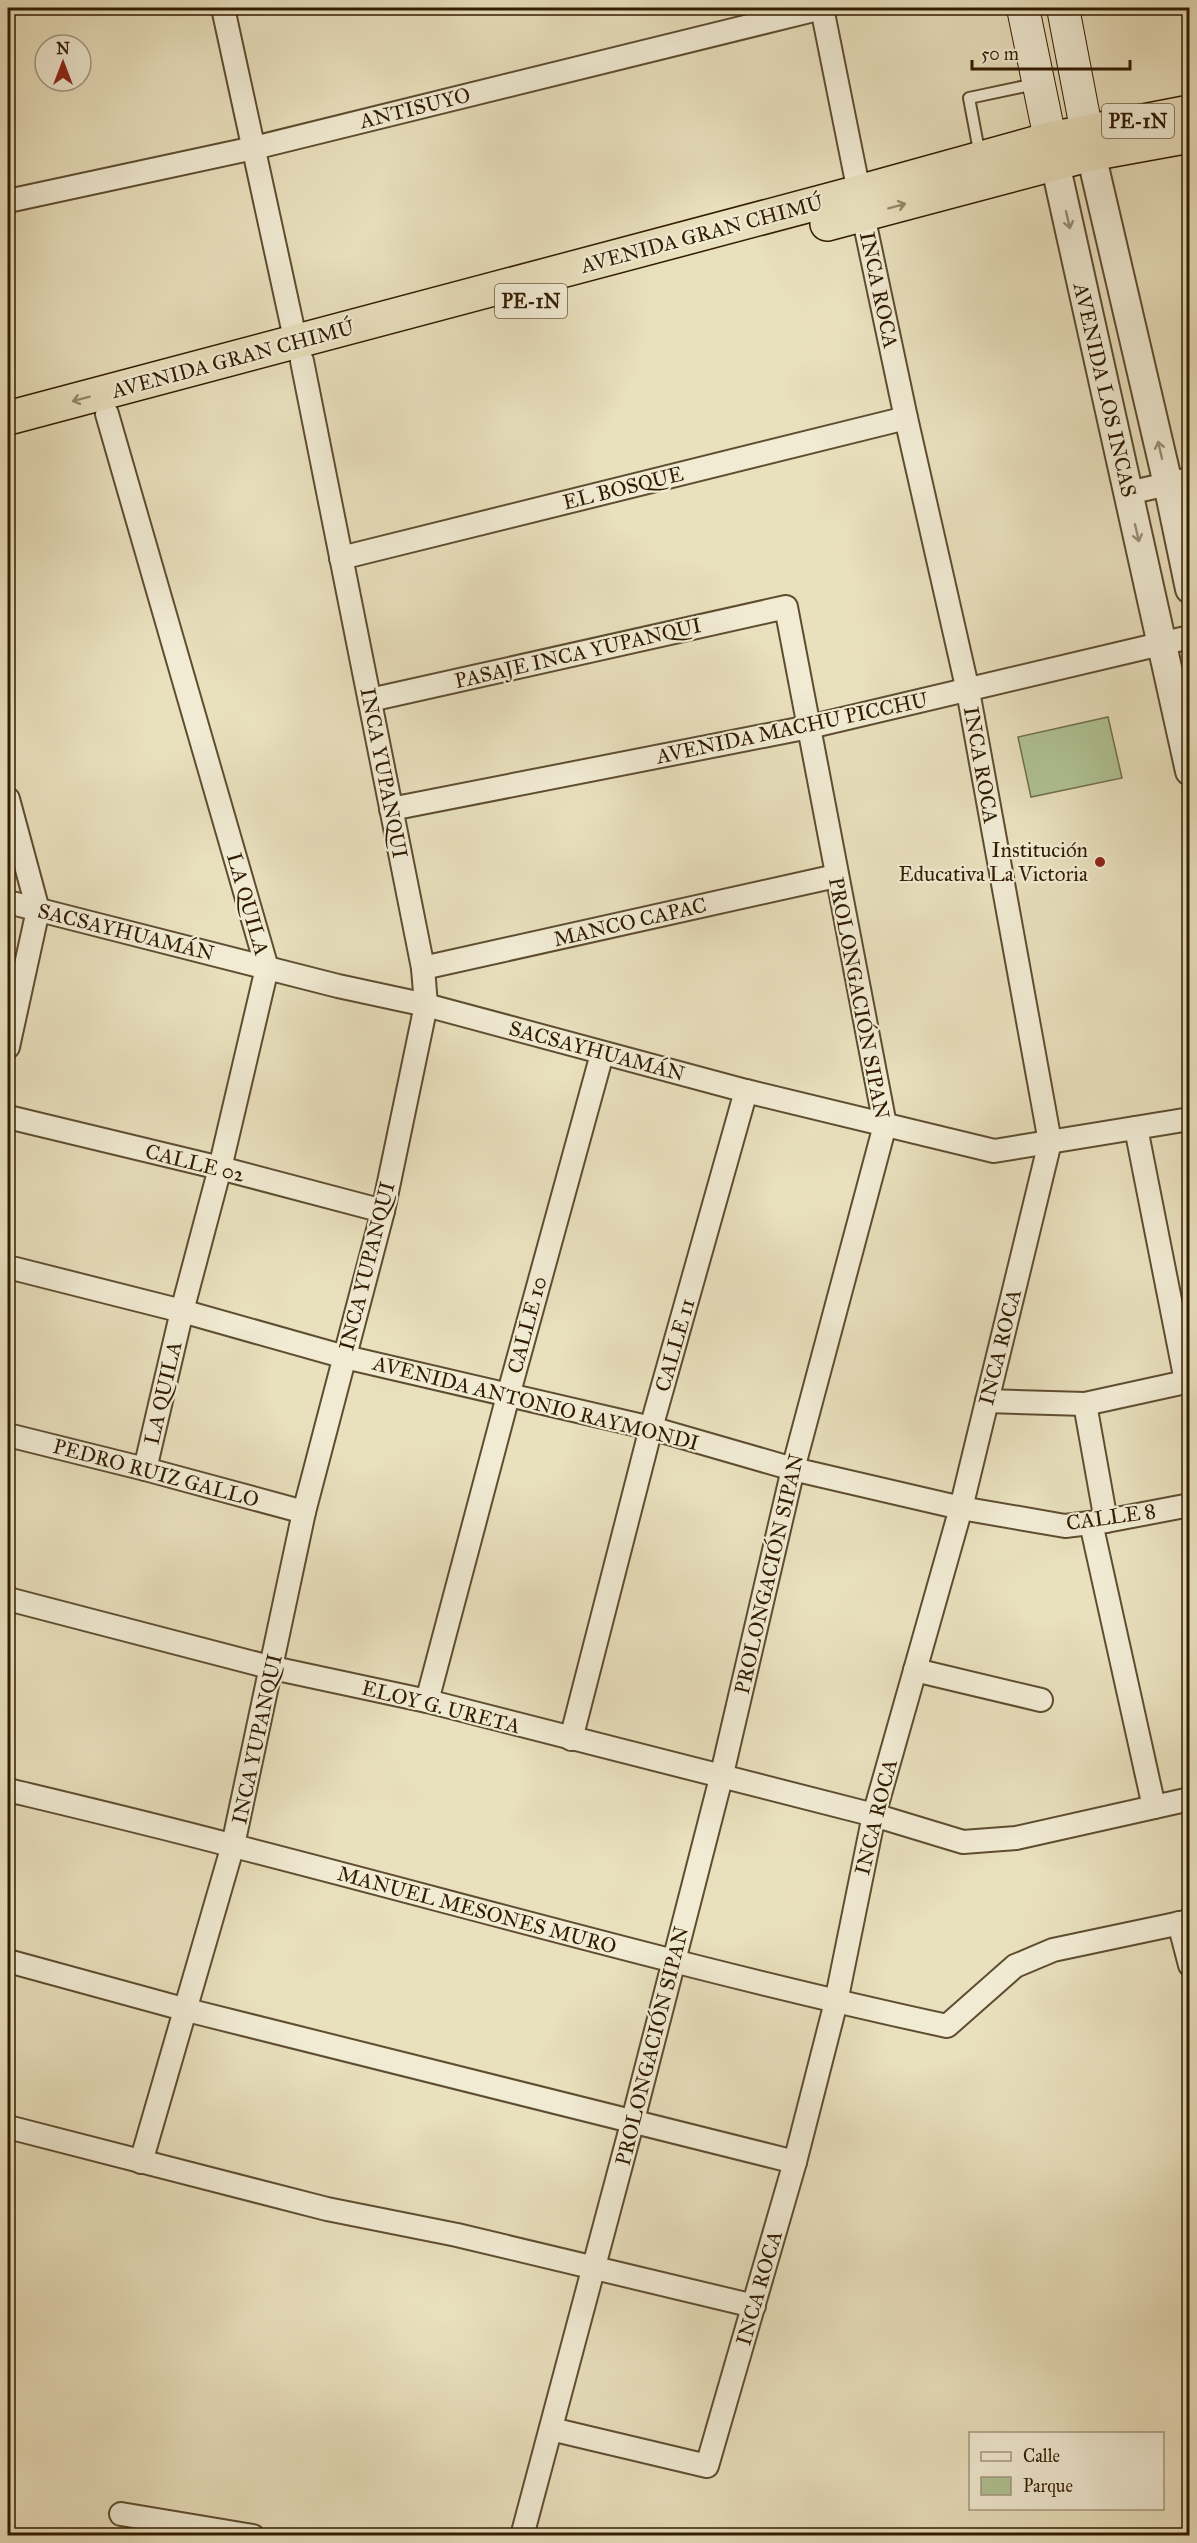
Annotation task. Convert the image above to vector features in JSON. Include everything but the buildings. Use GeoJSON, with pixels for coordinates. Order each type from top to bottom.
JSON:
{"type":"FeatureCollection","features":[{"type":"Feature","properties":{"kind":"highway","name":"AVENIDA GRAN CHIMÚ"},"geometry":{"type":"LineString","coordinates":[[8,418],[299,352],[861,204],[1190,112]]}},
{"type":"Feature","properties":{"kind":"highway","name":"AVENIDA GRAN CHIMÚ"},"geometry":{"type":"LineString","coordinates":[[1089,142],[1190,136]]}},
{"type":"Feature","properties":{"kind":"highway","name":"AVENIDA GRAN CHIMÚ"},"geometry":{"type":"LineString","coordinates":[[861,204],[981,158],[1052,151]]}},
{"type":"Feature","properties":{"kind":"highway","name":"AVENIDA GRAN CHIMÚ"},"geometry":{"type":"LineString","coordinates":[[8,441],[106,414],[299,352]]}},
{"type":"Feature","properties":{"kind":"main road","name":"AVENIDA LOS INCAS"},"geometry":{"type":"LineString","coordinates":[[1023,8],[1052,151]]}},
{"type":"Feature","properties":{"kind":"main road","name":"AVENIDA LOS INCAS"},"geometry":{"type":"LineString","coordinates":[[1063,8],[1089,142]]}},
{"type":"Feature","properties":{"kind":"street","name":"INCA YUPANQUI"},"geometry":{"type":"LineString","coordinates":[[141,2162],[187,2010],[233,1845],[273,1668],[304,1512],[383,1211],[426,1005],[423,968],[392,809],[299,352],[224,8]]}},
{"type":"Feature","properties":{"kind":"street","name":"ANTISUYO"},"geometry":{"type":"LineString","coordinates":[[8,201],[254,148],[822,8]]}},
{"type":"Feature","properties":{"kind":"street","name":"INCA ROCA"},"geometry":{"type":"LineString","coordinates":[[551,2429],[707,2466],[795,2162],[836,2002],[874,1815],[961,1509],[1050,1142],[968,691],[906,418],[822,8]]}},
{"type":"Feature","properties":{"kind":"street","name":"AVENIDA LOS INCAS"},"geometry":{"type":"LineString","coordinates":[[1089,142],[1179,482],[1190,589]]}},
{"type":"Feature","properties":{"kind":"street","name":"AVENIDA LOS INCAS"},"geometry":{"type":"LineString","coordinates":[[1052,151],[1190,771]]}},
{"type":"Feature","properties":{"kind":"street","name":"LA QUILA"},"geometry":{"type":"LineString","coordinates":[[106,414],[267,968],[145,1469]]}},
{"type":"Feature","properties":{"kind":"street","name":"EL BOSQUE"},"geometry":{"type":"LineString","coordinates":[[341,558],[906,418]]}},
{"type":"Feature","properties":{"kind":"street"},"geometry":{"type":"LineString","coordinates":[[1128,493],[1179,482]]}},
{"type":"Feature","properties":{"kind":"street","name":"PASAJE INCA YUPANQUI"},"geometry":{"type":"LineString","coordinates":[[369,700],[786,607]]}},
{"type":"Feature","properties":{"kind":"street","name":"PROLONGACIÓN SIPAN"},"geometry":{"type":"LineString","coordinates":[[522,2535],[633,2120],[721,1778],[793,1469],[885,1125],[786,607]]}},
{"type":"Feature","properties":{"kind":"street","name":"AVENIDA MACHU PICCHU"},"geometry":{"type":"LineString","coordinates":[[392,809],[809,727],[1190,637]]}},
{"type":"Feature","properties":{"kind":"street"},"geometry":{"type":"LineString","coordinates":[[8,799],[38,910],[8,1047]]}},
{"type":"Feature","properties":{"kind":"street","name":"MANCO CAPAC"},"geometry":{"type":"LineString","coordinates":[[423,968],[836,876]]}},
{"type":"Feature","properties":{"kind":"street","name":"SACSAYHUAMÁN"},"geometry":{"type":"LineString","coordinates":[[8,902],[267,968],[426,1005],[746,1091],[994,1151],[1190,1119]]}},
{"type":"Feature","properties":{"kind":"street","name":"CALLE 10"},"geometry":{"type":"LineString","coordinates":[[427,1701],[602,1054]]}},
{"type":"Feature","properties":{"kind":"street","name":"CALLE 11"},"geometry":{"type":"LineString","coordinates":[[571,1739],[651,1428],[746,1091]]}},
{"type":"Feature","properties":{"kind":"street","name":"CALLE 02"},"geometry":{"type":"LineString","coordinates":[[8,1117],[220,1168],[383,1211]]}},
{"type":"Feature","properties":{"kind":"street"},"geometry":{"type":"LineString","coordinates":[[987,1401],[1085,1404],[1188,1381],[1136,1128]]}},
{"type":"Feature","properties":{"kind":"street","name":"AVENIDA ANTONIO RAYMONDI"},"geometry":{"type":"LineString","coordinates":[[8,1267],[182,1311],[345,1357],[651,1428],[793,1469],[961,1509]]}},
{"type":"Feature","properties":{"kind":"street"},"geometry":{"type":"LineString","coordinates":[[1085,1404],[1099,1522],[1154,1808]]}},
{"type":"Feature","properties":{"kind":"street","name":"PEDRO RUIZ GALLO"},"geometry":{"type":"LineString","coordinates":[[8,1435],[304,1512]]}},
{"type":"Feature","properties":{"kind":"street","name":"CALLE 8"},"geometry":{"type":"LineString","coordinates":[[961,1509],[1065,1526],[1099,1522],[1190,1504]]}},
{"type":"Feature","properties":{"kind":"street","name":"ELOY G. URETA"},"geometry":{"type":"LineString","coordinates":[[8,1599],[273,1668],[427,1701],[721,1778],[874,1815],[963,1842],[1016,1838],[1190,1799]]}},
{"type":"Feature","properties":{"kind":"street"},"geometry":{"type":"LineString","coordinates":[[915,1670],[1041,1700]]}},
{"type":"Feature","properties":{"kind":"street","name":"MANUEL MESONES MURO"},"geometry":{"type":"LineString","coordinates":[[8,1790],[233,1845],[673,1962],[836,2002],[947,2026],[1015,1966],[1053,1950],[1184,1922]]}},
{"type":"Feature","properties":{"kind":"street"},"geometry":{"type":"LineString","coordinates":[[1184,1922],[1190,1965]]}},
{"type":"Feature","properties":{"kind":"street"},"geometry":{"type":"LineString","coordinates":[[8,1961],[187,2010],[795,2162]]}},
{"type":"Feature","properties":{"kind":"street"},"geometry":{"type":"LineString","coordinates":[[8,2127],[327,2209],[457,2235],[754,2306]]}},
{"type":"Feature","properties":{"kind":"street"},"geometry":{"type":"LineString","coordinates":[[121,2514],[254,2535]]}},
{"type":"Feature","properties":{"kind":"lane"},"geometry":{"type":"LineString","coordinates":[[981,158],[969,98],[1038,83]]}},
{"type":"Feature","properties":{"kind":"green space"},"geometry":{"type":"Polygon","coordinates":[[[1108,717],[1122,778],[1031,797],[1018,737],[1108,717]]]}},
{"type":"Feature","properties":{"kind":"waterway"},"geometry":{"type":"LineString","coordinates":[[133,2536],[138,2536]]}},
{"type":"Feature","properties":{"kind":"place","name":"Institución Educativa La Victoria"},"geometry":{"type":"Point","coordinates":[1100,862]}}]}
